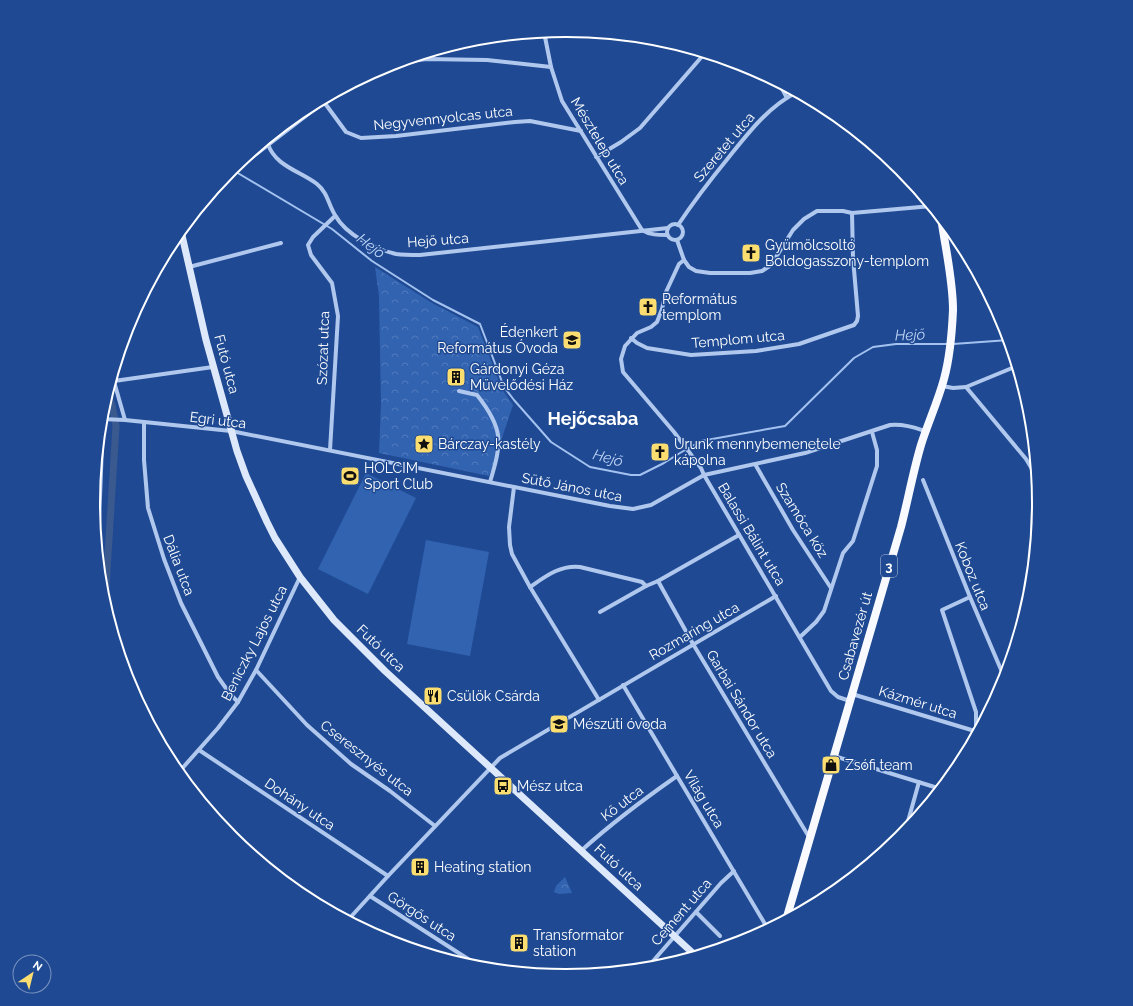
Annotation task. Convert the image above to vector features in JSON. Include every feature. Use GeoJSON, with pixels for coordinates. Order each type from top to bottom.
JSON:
{"type":"FeatureCollection","features":[{"type":"Feature","properties":{"kind":"main road","name":"Csabavezér út"},"geometry":{"type":"LineString","coordinates":[[788,913],[901,527],[913,473],[942,386],[950,349],[953,309],[944,230]]}},
{"type":"Feature","properties":{"kind":"main road","name":"Futó utca"},"geometry":{"type":"LineString","coordinates":[[183,239],[213,367],[231,431],[246,476],[275,538],[300,577],[353,640],[691,952]]}},
{"type":"Feature","properties":{"kind":"street","name":"Mésztelep utca"},"geometry":{"type":"LineString","coordinates":[[545,38],[551,67],[562,101],[642,230]]}},
{"type":"Feature","properties":{"kind":"street"},"geometry":{"type":"LineString","coordinates":[[596,157],[621,142],[640,128],[701,57]]}},
{"type":"Feature","properties":{"kind":"street"},"geometry":{"type":"LineString","coordinates":[[427,59],[487,60],[551,67]]}},
{"type":"Feature","properties":{"kind":"street"},"geometry":{"type":"LineString","coordinates":[[783,90],[787,98]]}},
{"type":"Feature","properties":{"kind":"street","name":"Szeretet utca"},"geometry":{"type":"LineString","coordinates":[[678,226],[707,184],[767,112],[792,95]]}},
{"type":"Feature","properties":{"kind":"street","name":"Negyvennyolcas utca"},"geometry":{"type":"LineString","coordinates":[[326,104],[346,132],[361,138],[396,136],[530,121],[581,132]]}},
{"type":"Feature","properties":{"kind":"street","name":"Hejő utca"},"geometry":{"type":"LineString","coordinates":[[269,145],[275,157],[316,184],[325,192],[335,216],[347,230],[372,246],[397,254],[420,255],[668,228]]}},
{"type":"Feature","properties":{"kind":"street"},"geometry":{"type":"LineString","coordinates":[[677,240],[684,260],[689,267],[696,271],[710,273],[743,273],[762,271],[770,264],[793,230],[804,219],[817,211],[843,211],[852,213],[926,207]]}},
{"type":"Feature","properties":{"kind":"street","name":"Templom utca"},"geometry":{"type":"LineString","coordinates":[[631,338],[647,348],[692,355],[756,351],[799,344],[854,325],[858,316],[853,258],[852,213]]}},
{"type":"Feature","properties":{"kind":"street","name":"Szózat utca"},"geometry":{"type":"LineString","coordinates":[[330,450],[338,316],[332,283],[311,255],[308,245],[313,237],[335,216]]}},
{"type":"Feature","properties":{"kind":"street"},"geometry":{"type":"LineString","coordinates":[[667,235],[668,228],[673,225],[678,226],[682,229],[682,233],[681,237],[677,240]]}},
{"type":"Feature","properties":{"kind":"street"},"geometry":{"type":"LineString","coordinates":[[642,230],[648,234],[667,235],[672,240],[677,240]]}},
{"type":"Feature","properties":{"kind":"street"},"geometry":{"type":"LineString","coordinates":[[188,267],[282,243]]}},
{"type":"Feature","properties":{"kind":"street"},"geometry":{"type":"LineString","coordinates":[[631,338],[657,322],[666,292],[679,264],[684,260]]}},
{"type":"Feature","properties":{"kind":"street","name":"Balassi Bálint utca"},"geometry":{"type":"LineString","coordinates":[[631,338],[622,352],[621,359],[623,372],[692,454],[831,691],[838,697],[851,697]]}},
{"type":"Feature","properties":{"kind":"street"},"geometry":{"type":"LineString","coordinates":[[117,379],[213,367]]}},
{"type":"Feature","properties":{"kind":"street"},"geometry":{"type":"LineString","coordinates":[[942,386],[953,388],[966,387],[1013,368]]}},
{"type":"Feature","properties":{"kind":"street"},"geometry":{"type":"LineString","coordinates":[[115,386],[125,420]]}},
{"type":"Feature","properties":{"kind":"street"},"geometry":{"type":"LineString","coordinates":[[966,387],[1031,467]]}},
{"type":"Feature","properties":{"kind":"street"},"geometry":{"type":"LineString","coordinates":[[460,391],[477,395],[494,420],[500,444],[490,482]]}},
{"type":"Feature","properties":{"kind":"street","name":"Egri utca"},"geometry":{"type":"LineString","coordinates":[[108,419],[231,431],[330,450]]}},
{"type":"Feature","properties":{"kind":"street","name":"Dália utca"},"geometry":{"type":"LineString","coordinates":[[144,422],[144,460],[148,508],[164,559],[181,602],[218,677],[230,694],[238,702]]}},
{"type":"Feature","properties":{"kind":"street","name":"Sütő János utca"},"geometry":{"type":"LineString","coordinates":[[330,450],[610,506],[633,509],[651,505],[704,475],[805,452],[872,432],[890,425],[899,424],[926,431]]}},
{"type":"Feature","properties":{"kind":"street","name":"Szamóca köz"},"geometry":{"type":"LineString","coordinates":[[800,637],[816,622],[824,611],[843,553],[853,541],[877,466],[876,450],[872,432]]}},
{"type":"Feature","properties":{"kind":"street","name":"Szamóca köz"},"geometry":{"type":"LineString","coordinates":[[755,464],[793,530],[831,588]]}},
{"type":"Feature","properties":{"kind":"street","name":"Koboz utca"},"geometry":{"type":"LineString","coordinates":[[923,480],[1001,670]]}},
{"type":"Feature","properties":{"kind":"street"},"geometry":{"type":"LineString","coordinates":[[514,487],[508,527],[512,554],[530,587],[599,700]]}},
{"type":"Feature","properties":{"kind":"street"},"geometry":{"type":"LineString","coordinates":[[600,612],[739,535]]}},
{"type":"Feature","properties":{"kind":"street"},"geometry":{"type":"LineString","coordinates":[[530,587],[553,572],[572,566],[642,582],[646,586]]}},
{"type":"Feature","properties":{"kind":"street","name":"Beniczky Lajos utca"},"geometry":{"type":"LineString","coordinates":[[183,768],[238,702],[256,670],[300,577]]}},
{"type":"Feature","properties":{"kind":"street","name":"Garbai Sándor utca"},"geometry":{"type":"LineString","coordinates":[[658,581],[693,644],[809,837]]}},
{"type":"Feature","properties":{"kind":"street","name":"Rozmaring utca"},"geometry":{"type":"LineString","coordinates":[[623,685],[776,596]]}},
{"type":"Feature","properties":{"kind":"street"},"geometry":{"type":"LineString","coordinates":[[970,597],[942,610],[976,712],[977,723]]}},
{"type":"Feature","properties":{"kind":"street","name":"Cseresznyés utca"},"geometry":{"type":"LineString","coordinates":[[256,670],[307,725],[340,754],[435,826]]}},
{"type":"Feature","properties":{"kind":"street"},"geometry":{"type":"LineString","coordinates":[[351,916],[500,758],[623,685]]}},
{"type":"Feature","properties":{"kind":"street","name":"Világ utca"},"geometry":{"type":"LineString","coordinates":[[623,685],[765,924]]}},
{"type":"Feature","properties":{"kind":"street","name":"Kázmér utca"},"geometry":{"type":"LineString","coordinates":[[851,697],[973,730]]}},
{"type":"Feature","properties":{"kind":"street","name":"Dohány utca"},"geometry":{"type":"LineString","coordinates":[[199,750],[388,876]]}},
{"type":"Feature","properties":{"kind":"street"},"geometry":{"type":"LineString","coordinates":[[833,756],[936,787]]}},
{"type":"Feature","properties":{"kind":"street","name":"Kő utca"},"geometry":{"type":"LineString","coordinates":[[582,850],[603,831],[677,776]]}},
{"type":"Feature","properties":{"kind":"street"},"geometry":{"type":"LineString","coordinates":[[909,819],[919,782]]}},
{"type":"Feature","properties":{"kind":"street","name":"Cement utca"},"geometry":{"type":"LineString","coordinates":[[653,961],[721,883],[734,871]]}},
{"type":"Feature","properties":{"kind":"street","name":"Görgős utca"},"geometry":{"type":"LineString","coordinates":[[370,896],[466,958]]}},
{"type":"Feature","properties":{"kind":"street"},"geometry":{"type":"LineString","coordinates":[[696,912],[720,936]]}},
{"type":"Feature","properties":{"kind":"green space"},"geometry":{"type":"Polygon","coordinates":[[[375,267],[432,303],[478,327],[502,389],[513,405],[489,476],[379,453],[381,404],[379,296],[375,267]]]}},
{"type":"Feature","properties":{"kind":"green space"},"geometry":{"type":"Polygon","coordinates":[[[366,473],[416,498],[368,594],[318,569],[366,473]]]}},
{"type":"Feature","properties":{"kind":"green space"},"geometry":{"type":"Polygon","coordinates":[[[426,540],[489,552],[470,656],[407,644],[426,540]]]}},
{"type":"Feature","properties":{"kind":"green space"},"geometry":{"type":"Polygon","coordinates":[[[565,877],[572,893],[559,894],[554,892],[556,886],[565,877]]]}},
{"type":"Feature","properties":{"kind":"waterway","name":"Hejő"},"geometry":{"type":"LineString","coordinates":[[237,173],[332,229],[372,261],[433,300],[480,324],[504,387],[551,442],[590,467],[631,475],[640,475],[664,463],[701,441],[785,426],[854,358],[873,347],[896,344],[949,344]]}},
{"type":"Feature","properties":{"kind":"waterway","name":"Hejő"},"geometry":{"type":"LineString","coordinates":[[953,344],[1003,340]]}},
{"type":"Feature","properties":{"kind":"waterway"},"geometry":{"type":"LineString","coordinates":[[106,579],[116,426],[111,403]]}},
{"type":"Feature","properties":{"kind":"place","name":"Gyümölcsoltó Boldogasszony-templom"},"geometry":{"type":"Point","coordinates":[751,253]}},
{"type":"Feature","properties":{"kind":"place","name":"Református templom"},"geometry":{"type":"Point","coordinates":[648,307]}},
{"type":"Feature","properties":{"kind":"place","name":"Édenkert Református Óvoda"},"geometry":{"type":"Point","coordinates":[572,340]}},
{"type":"Feature","properties":{"kind":"place","name":"Gárdonyi Géza Művelődési Ház"},"geometry":{"type":"Point","coordinates":[456,377]}},
{"type":"Feature","properties":{"kind":"place","name":"Bárczay-kastély"},"geometry":{"type":"Point","coordinates":[424,444]}},
{"type":"Feature","properties":{"kind":"place","name":"Urunk mennybemenetele kápolna"},"geometry":{"type":"Point","coordinates":[660,452]}},
{"type":"Feature","properties":{"kind":"place","name":"HOLCIM Sport Club"},"geometry":{"type":"Point","coordinates":[350,476]}},
{"type":"Feature","properties":{"kind":"place","name":"Csülök Csárda"},"geometry":{"type":"Point","coordinates":[433,696]}},
{"type":"Feature","properties":{"kind":"place","name":"Mészúti óvoda"},"geometry":{"type":"Point","coordinates":[559,724]}},
{"type":"Feature","properties":{"kind":"place","name":"Zsófi team"},"geometry":{"type":"Point","coordinates":[831,765]}},
{"type":"Feature","properties":{"kind":"place","name":"Mész utca"},"geometry":{"type":"Point","coordinates":[503,786]}},
{"type":"Feature","properties":{"kind":"place","name":"Heating station"},"geometry":{"type":"Point","coordinates":[420,867]}},
{"type":"Feature","properties":{"kind":"place","name":"Transformator station"},"geometry":{"type":"Point","coordinates":[519,943]}},
{"type":"Feature","properties":{"kind":"district","name":"Hejőcsaba"},"geometry":{"type":"Point","coordinates":[593,418]}}]}
